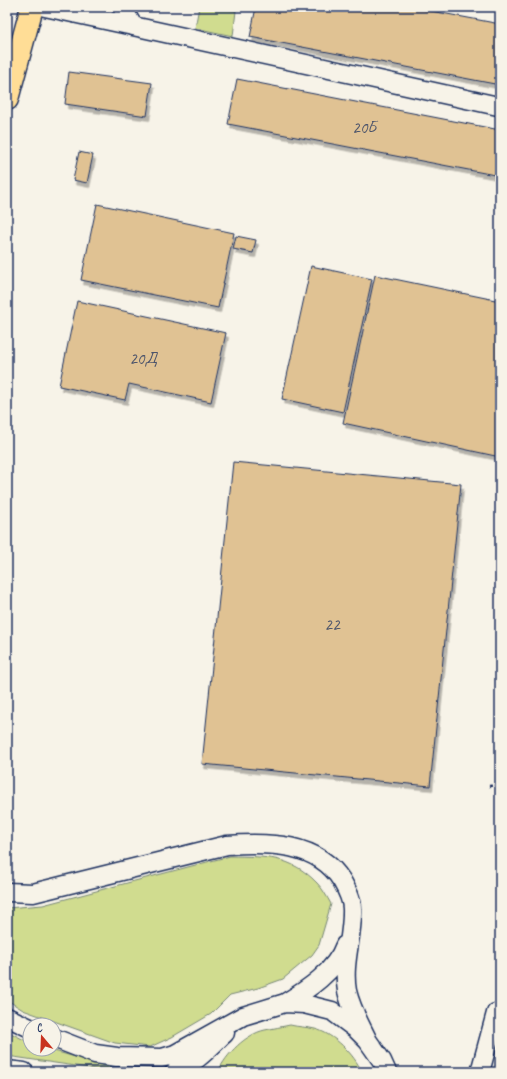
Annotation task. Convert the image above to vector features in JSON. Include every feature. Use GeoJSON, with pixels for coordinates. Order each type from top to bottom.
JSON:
{"type":"FeatureCollection","features":[{"type":"Feature","properties":{"kind":"highway"},"geometry":{"type":"LineString","coordinates":[[7,99],[32,7]]}},
{"type":"Feature","properties":{"kind":"street"},"geometry":{"type":"LineString","coordinates":[[45,7],[498,106]]}},
{"type":"Feature","properties":{"kind":"street"},"geometry":{"type":"LineString","coordinates":[[122,7],[133,26]]}},
{"type":"Feature","properties":{"kind":"street"},"geometry":{"type":"LineString","coordinates":[[7,892],[33,893],[227,845],[258,843],[294,847],[320,858],[337,874],[348,891],[352,908],[345,967],[347,990],[353,1012],[368,1041],[382,1061],[387,1072]]}},
{"type":"Feature","properties":{"kind":"street"},"geometry":{"type":"LineString","coordinates":[[62,1041],[94,1054],[117,1057],[162,1058],[175,1054],[243,1016],[285,1003],[304,992],[332,966],[343,951],[351,925]]}},
{"type":"Feature","properties":{"kind":"street"},"geometry":{"type":"LineString","coordinates":[[285,1003],[304,1004],[332,1011],[356,1029],[368,1041]]}},
{"type":"Feature","properties":{"kind":"street"},"geometry":{"type":"LineString","coordinates":[[480,1072],[496,1014],[500,1012]]}},
{"type":"Feature","properties":{"kind":"street"},"geometry":{"type":"LineString","coordinates":[[176,1072],[183,1069],[206,1051],[243,1016]]}},
{"type":"Feature","properties":{"kind":"street"},"geometry":{"type":"LineString","coordinates":[[7,1017],[22,1024]]}},
{"type":"Feature","properties":{"kind":"street"},"geometry":{"type":"LineString","coordinates":[[7,1070],[24,1072]]}},
{"type":"Feature","properties":{"kind":"path"},"geometry":{"type":"LineString","coordinates":[[489,786],[500,785]]}},
{"type":"Feature","properties":{"kind":"green space"},"geometry":{"type":"Polygon","coordinates":[[[199,7],[216,7],[236,11],[233,36],[195,28],[199,7]]]}},
{"type":"Feature","properties":{"kind":"green space"},"geometry":{"type":"Polygon","coordinates":[[[230,856],[277,859],[287,862],[307,874],[319,885],[331,904],[319,945],[312,955],[283,979],[258,988],[230,995],[211,1014],[172,1037],[150,1047],[115,1043],[62,1024],[62,1017],[43,1017],[23,1010],[7,1000],[7,908],[43,905],[230,856]]]}},
{"type":"Feature","properties":{"kind":"green space"},"geometry":{"type":"Polygon","coordinates":[[[290,1025],[315,1029],[329,1035],[349,1052],[362,1072],[218,1072],[226,1058],[244,1040],[258,1032],[290,1025]]]}},
{"type":"Feature","properties":{"kind":"green space"},"geometry":{"type":"Polygon","coordinates":[[[7,1031],[22,1039],[22,1057],[62,1057],[62,1053],[111,1067],[109,1070],[96,1069],[7,1056],[7,1031]]]}},
{"type":"Feature","properties":{"kind":"building"},"geometry":{"type":"Polygon","coordinates":[[[256,7],[410,7],[500,24],[500,85],[250,37],[256,7]]]}},
{"type":"Feature","properties":{"kind":"building"},"geometry":{"type":"Polygon","coordinates":[[[69,72],[152,83],[147,116],[65,104],[69,72]]]}},
{"type":"Feature","properties":{"kind":"building"},"geometry":{"type":"Polygon","coordinates":[[[237,79],[500,130],[500,176],[228,124],[237,79]]]}},
{"type":"Feature","properties":{"kind":"building"},"geometry":{"type":"Polygon","coordinates":[[[79,152],[93,155],[87,183],[73,180],[79,152]]]}},
{"type":"Feature","properties":{"kind":"building"},"geometry":{"type":"Polygon","coordinates":[[[97,204],[234,233],[218,308],[81,280],[97,204]]]}},
{"type":"Feature","properties":{"kind":"building"},"geometry":{"type":"Polygon","coordinates":[[[236,236],[256,240],[253,253],[233,249],[236,236]]]}},
{"type":"Feature","properties":{"kind":"building"},"geometry":{"type":"Polygon","coordinates":[[[311,266],[372,279],[343,412],[282,399],[311,266]]]}},
{"type":"Feature","properties":{"kind":"building"},"geometry":{"type":"Polygon","coordinates":[[[375,275],[500,301],[500,457],[343,423],[375,275]]]}},
{"type":"Feature","properties":{"kind":"building"},"geometry":{"type":"Polygon","coordinates":[[[77,301],[226,333],[211,402],[129,384],[125,400],[59,386],[77,301]]]}},
{"type":"Feature","properties":{"kind":"building"},"geometry":{"type":"Polygon","coordinates":[[[233,462],[461,484],[430,786],[202,764],[233,462]]]}}]}
